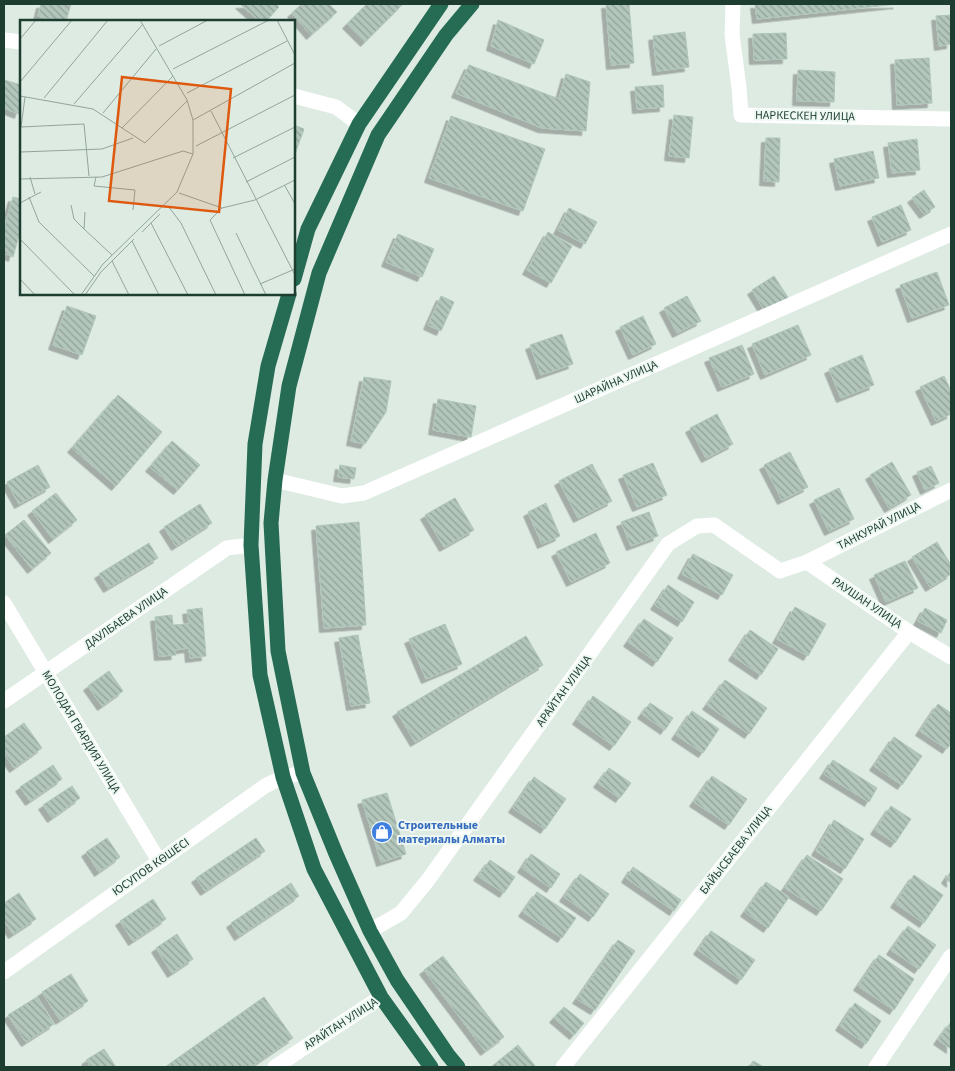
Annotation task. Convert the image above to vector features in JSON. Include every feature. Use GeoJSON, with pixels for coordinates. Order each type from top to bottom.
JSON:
{"type":"FeatureCollection","features":[{"type":"Feature","properties":{"kind":"highway"},"geometry":{"type":"LineString","coordinates":[[295,275],[308,229],[359,124],[438,4]]}},
{"type":"Feature","properties":{"kind":"highway"},"geometry":{"type":"LineString","coordinates":[[458,1067],[397,980],[370,931],[303,773],[278,651],[271,523],[275,480],[289,386],[319,273],[378,135],[446,35],[472,4]]}},
{"type":"Feature","properties":{"kind":"highway"},"geometry":{"type":"LineString","coordinates":[[289,295],[268,366],[255,444],[251,545],[260,675],[283,777],[314,869],[381,997],[431,1067]]}},
{"type":"Feature","properties":{"kind":"street","name":"НАРКЕСКЕН УЛИЦА"},"geometry":{"type":"LineString","coordinates":[[733,4],[732,35],[741,114],[951,119]]}},
{"type":"Feature","properties":{"kind":"street"},"geometry":{"type":"LineString","coordinates":[[4,40],[20,42]]}},
{"type":"Feature","properties":{"kind":"street"},"geometry":{"type":"LineString","coordinates":[[295,96],[336,107],[359,124]]}},
{"type":"Feature","properties":{"kind":"street","name":"ШАРАЙНА УЛИЦА"},"geometry":{"type":"LineString","coordinates":[[275,480],[342,496],[364,493],[951,234]]}},
{"type":"Feature","properties":{"kind":"street","name":"ТАНКУРАЙ УЛИЦА"},"geometry":{"type":"LineString","coordinates":[[807,562],[951,490]]}},
{"type":"Feature","properties":{"kind":"street","name":"АРАЙТАН УЛИЦА"},"geometry":{"type":"LineString","coordinates":[[370,931],[401,912],[428,880],[668,544],[697,526],[714,525],[780,571],[807,562]]}},
{"type":"Feature","properties":{"kind":"street","name":"ДАУЛБАЕВА УЛИЦА"},"geometry":{"type":"LineString","coordinates":[[4,702],[227,548],[251,545]]}},
{"type":"Feature","properties":{"kind":"street","name":"РАУШАН УЛИЦА"},"geometry":{"type":"LineString","coordinates":[[807,562],[909,632],[951,657]]}},
{"type":"Feature","properties":{"kind":"street","name":"МОЛОДАЯ ГВАРДИЯ УЛИЦА"},"geometry":{"type":"LineString","coordinates":[[4,603],[159,862]]}},
{"type":"Feature","properties":{"kind":"street","name":"БАЙЫСБАЕВА УЛИЦА"},"geometry":{"type":"LineString","coordinates":[[563,1067],[909,632]]}},
{"type":"Feature","properties":{"kind":"street","name":"ЮСУПОВ КӨШЕСІ"},"geometry":{"type":"LineString","coordinates":[[4,972],[265,786],[283,777],[303,773]]}},
{"type":"Feature","properties":{"kind":"street"},"geometry":{"type":"LineString","coordinates":[[876,1067],[951,956]]}},
{"type":"Feature","properties":{"kind":"street","name":"АРАЙТАН УЛИЦА"},"geometry":{"type":"LineString","coordinates":[[275,1067],[381,997]]}},
{"type":"Feature","properties":{"kind":"building"},"geometry":{"type":"Polygon","coordinates":[[[41,4],[71,4],[66,20],[52,20],[38,16],[41,4]]]}},
{"type":"Feature","properties":{"kind":"building"},"geometry":{"type":"Polygon","coordinates":[[[240,4],[276,4],[279,7],[267,20],[258,20],[240,4]]]}},
{"type":"Feature","properties":{"kind":"building"},"geometry":{"type":"Polygon","coordinates":[[[302,4],[329,4],[337,12],[311,35],[292,13],[302,4]]]}},
{"type":"Feature","properties":{"kind":"building"},"geometry":{"type":"Polygon","coordinates":[[[367,4],[403,4],[365,42],[347,24],[367,4]]]}},
{"type":"Feature","properties":{"kind":"building"},"geometry":{"type":"Polygon","coordinates":[[[606,4],[629,4],[634,63],[611,65],[606,4]]]}},
{"type":"Feature","properties":{"kind":"building"},"geometry":{"type":"Polygon","coordinates":[[[755,4],[898,4],[757,19],[755,4]]]}},
{"type":"Feature","properties":{"kind":"building"},"geometry":{"type":"Polygon","coordinates":[[[951,15],[951,44],[939,46],[936,16],[951,15]]]}},
{"type":"Feature","properties":{"kind":"building"},"geometry":{"type":"Polygon","coordinates":[[[498,20],[544,40],[534,64],[491,46],[498,20]]]}},
{"type":"Feature","properties":{"kind":"building"},"geometry":{"type":"Polygon","coordinates":[[[685,32],[689,67],[657,71],[653,36],[685,32]]]}},
{"type":"Feature","properties":{"kind":"building"},"geometry":{"type":"Polygon","coordinates":[[[786,33],[787,59],[754,60],[753,34],[786,33]]]}},
{"type":"Feature","properties":{"kind":"building"},"geometry":{"type":"Polygon","coordinates":[[[929,58],[932,103],[897,105],[895,60],[929,58]]]}},
{"type":"Feature","properties":{"kind":"building"},"geometry":{"type":"Polygon","coordinates":[[[469,65],[559,99],[566,74],[590,82],[586,131],[542,128],[456,93],[469,65]]]}},
{"type":"Feature","properties":{"kind":"building"},"geometry":{"type":"Polygon","coordinates":[[[798,70],[835,72],[834,102],[797,101],[798,70]]]}},
{"type":"Feature","properties":{"kind":"building"},"geometry":{"type":"Polygon","coordinates":[[[4,80],[20,85],[19,114],[4,108],[4,80]]]}},
{"type":"Feature","properties":{"kind":"building"},"geometry":{"type":"Polygon","coordinates":[[[663,85],[664,107],[637,109],[635,87],[663,85]]]}},
{"type":"Feature","properties":{"kind":"building"},"geometry":{"type":"Polygon","coordinates":[[[674,115],[693,117],[689,158],[669,156],[674,115]]]}},
{"type":"Feature","properties":{"kind":"building"},"geometry":{"type":"Polygon","coordinates":[[[451,116],[545,149],[523,211],[429,178],[451,116]]]}},
{"type":"Feature","properties":{"kind":"building"},"geometry":{"type":"Polygon","coordinates":[[[295,125],[304,129],[295,154],[295,125]]]}},
{"type":"Feature","properties":{"kind":"building"},"geometry":{"type":"Polygon","coordinates":[[[766,138],[780,138],[779,182],[764,181],[766,138]]]}},
{"type":"Feature","properties":{"kind":"building"},"geometry":{"type":"Polygon","coordinates":[[[917,139],[920,170],[892,173],[888,143],[917,139]]]}},
{"type":"Feature","properties":{"kind":"building"},"geometry":{"type":"Polygon","coordinates":[[[873,151],[879,178],[840,186],[834,159],[873,151]]]}},
{"type":"Feature","properties":{"kind":"building"},"geometry":{"type":"Polygon","coordinates":[[[924,190],[935,207],[924,214],[912,198],[924,190]]]}},
{"type":"Feature","properties":{"kind":"building"},"geometry":{"type":"Polygon","coordinates":[[[13,197],[20,199],[20,232],[13,257],[4,253],[4,228],[13,197]]]}},
{"type":"Feature","properties":{"kind":"building"},"geometry":{"type":"Polygon","coordinates":[[[901,205],[911,230],[882,242],[872,217],[901,205]]]}},
{"type":"Feature","properties":{"kind":"building"},"geometry":{"type":"Polygon","coordinates":[[[569,208],[597,222],[585,244],[558,230],[569,208]]]}},
{"type":"Feature","properties":{"kind":"building"},"geometry":{"type":"Polygon","coordinates":[[[548,232],[572,246],[551,283],[527,270],[548,232]]]}},
{"type":"Feature","properties":{"kind":"building"},"geometry":{"type":"Polygon","coordinates":[[[398,234],[434,249],[422,277],[386,262],[398,234]]]}},
{"type":"Feature","properties":{"kind":"building"},"geometry":{"type":"Polygon","coordinates":[[[937,272],[949,305],[912,318],[900,285],[937,272]]]}},
{"type":"Feature","properties":{"kind":"building"},"geometry":{"type":"Polygon","coordinates":[[[774,276],[789,299],[766,313],[752,290],[774,276]]]}},
{"type":"Feature","properties":{"kind":"building"},"geometry":{"type":"Polygon","coordinates":[[[441,296],[454,302],[441,331],[428,325],[441,296]]]}},
{"type":"Feature","properties":{"kind":"building"},"geometry":{"type":"Polygon","coordinates":[[[687,296],[701,321],[677,333],[664,308],[687,296]]]}},
{"type":"Feature","properties":{"kind":"building"},"geometry":{"type":"Polygon","coordinates":[[[67,306],[96,316],[82,355],[53,345],[67,306]]]}},
{"type":"Feature","properties":{"kind":"building"},"geometry":{"type":"Polygon","coordinates":[[[643,316],[656,344],[633,355],[620,327],[643,316]]]}},
{"type":"Feature","properties":{"kind":"building"},"geometry":{"type":"Polygon","coordinates":[[[798,325],[811,355],[765,375],[752,344],[798,325]]]}},
{"type":"Feature","properties":{"kind":"building"},"geometry":{"type":"Polygon","coordinates":[[[562,334],[573,364],[541,375],[530,345],[562,334]]]}},
{"type":"Feature","properties":{"kind":"building"},"geometry":{"type":"Polygon","coordinates":[[[742,345],[754,374],[722,387],[709,358],[742,345]]]}},
{"type":"Feature","properties":{"kind":"building"},"geometry":{"type":"Polygon","coordinates":[[[862,355],[874,385],[841,398],[829,369],[862,355]]]}},
{"type":"Feature","properties":{"kind":"building"},"geometry":{"type":"Polygon","coordinates":[[[944,376],[951,391],[951,414],[936,421],[920,387],[944,376]]]}},
{"type":"Feature","properties":{"kind":"building"},"geometry":{"type":"Polygon","coordinates":[[[364,377],[391,381],[386,412],[365,444],[351,441],[364,377]]]}},
{"type":"Feature","properties":{"kind":"building"},"geometry":{"type":"Polygon","coordinates":[[[118,395],[162,432],[116,486],[72,448],[118,395]]]}},
{"type":"Feature","properties":{"kind":"building"},"geometry":{"type":"Polygon","coordinates":[[[438,399],[476,406],[471,437],[433,430],[438,399]]]}},
{"type":"Feature","properties":{"kind":"building"},"geometry":{"type":"Polygon","coordinates":[[[717,414],[733,444],[706,458],[690,428],[717,414]]]}},
{"type":"Feature","properties":{"kind":"building"},"geometry":{"type":"Polygon","coordinates":[[[172,441],[200,465],[178,490],[150,467],[172,441]]]}},
{"type":"Feature","properties":{"kind":"building"},"geometry":{"type":"Polygon","coordinates":[[[790,452],[808,487],[782,500],[764,465],[790,452]]]}},
{"type":"Feature","properties":{"kind":"building"},"geometry":{"type":"Polygon","coordinates":[[[892,462],[911,495],[889,508],[870,475],[892,462]]]}},
{"type":"Feature","properties":{"kind":"building"},"geometry":{"type":"Polygon","coordinates":[[[653,463],[667,495],[637,507],[623,475],[653,463]]]}},
{"type":"Feature","properties":{"kind":"building"},"geometry":{"type":"Polygon","coordinates":[[[592,464],[612,501],[578,518],[559,481],[592,464]]]}},
{"type":"Feature","properties":{"kind":"building"},"geometry":{"type":"Polygon","coordinates":[[[38,465],[50,487],[19,504],[7,482],[38,465]]]}},
{"type":"Feature","properties":{"kind":"building"},"geometry":{"type":"Polygon","coordinates":[[[340,465],[356,468],[354,479],[338,477],[340,465]]]}},
{"type":"Feature","properties":{"kind":"building"},"geometry":{"type":"Polygon","coordinates":[[[931,466],[939,483],[925,490],[917,472],[931,466]]]}},
{"type":"Feature","properties":{"kind":"building"},"geometry":{"type":"Polygon","coordinates":[[[839,488],[854,519],[829,531],[814,500],[839,488]]]}},
{"type":"Feature","properties":{"kind":"building"},"geometry":{"type":"Polygon","coordinates":[[[56,493],[77,520],[53,539],[32,511],[56,493]]]}},
{"type":"Feature","properties":{"kind":"building"},"geometry":{"type":"Polygon","coordinates":[[[455,498],[474,530],[444,547],[425,515],[455,498]]]}},
{"type":"Feature","properties":{"kind":"building"},"geometry":{"type":"Polygon","coordinates":[[[546,503],[560,536],[542,544],[528,512],[546,503]]]}},
{"type":"Feature","properties":{"kind":"building"},"geometry":{"type":"Polygon","coordinates":[[[200,504],[212,523],[176,546],[164,527],[200,504]]]}},
{"type":"Feature","properties":{"kind":"building"},"geometry":{"type":"Polygon","coordinates":[[[649,512],[658,536],[631,546],[621,522],[649,512]]]}},
{"type":"Feature","properties":{"kind":"building"},"geometry":{"type":"Polygon","coordinates":[[[24,520],[51,553],[32,569],[5,535],[24,520]]]}},
{"type":"Feature","properties":{"kind":"building"},"geometry":{"type":"Polygon","coordinates":[[[359,522],[366,625],[324,628],[316,526],[359,522]]]}},
{"type":"Feature","properties":{"kind":"building"},"geometry":{"type":"Polygon","coordinates":[[[596,533],[610,563],[571,582],[556,552],[596,533]]]}},
{"type":"Feature","properties":{"kind":"building"},"geometry":{"type":"Polygon","coordinates":[[[937,542],[951,565],[951,574],[930,587],[912,557],[937,542]]]}},
{"type":"Feature","properties":{"kind":"building"},"geometry":{"type":"Polygon","coordinates":[[[149,543],[158,558],[108,588],[99,574],[149,543]]]}},
{"type":"Feature","properties":{"kind":"building"},"geometry":{"type":"Polygon","coordinates":[[[693,554],[733,575],[722,595],[682,574],[693,554]]]}},
{"type":"Feature","properties":{"kind":"building"},"geometry":{"type":"Polygon","coordinates":[[[905,561],[918,588],[886,602],[874,575],[905,561]]]}},
{"type":"Feature","properties":{"kind":"building"},"geometry":{"type":"Polygon","coordinates":[[[668,585],[694,602],[682,622],[655,605],[668,585]]]}},
{"type":"Feature","properties":{"kind":"building"},"geometry":{"type":"Polygon","coordinates":[[[795,607],[826,624],[808,656],[777,639],[795,607]]]}},
{"type":"Feature","properties":{"kind":"building"},"geometry":{"type":"Polygon","coordinates":[[[202,608],[206,656],[190,658],[189,648],[175,650],[176,655],[159,656],[155,617],[172,615],[173,625],[189,624],[187,610],[202,608]]]}},
{"type":"Feature","properties":{"kind":"building"},"geometry":{"type":"Polygon","coordinates":[[[925,608],[947,620],[941,633],[918,621],[925,608]]]}},
{"type":"Feature","properties":{"kind":"building"},"geometry":{"type":"Polygon","coordinates":[[[644,619],[673,638],[657,662],[628,642],[644,619]]]}},
{"type":"Feature","properties":{"kind":"building"},"geometry":{"type":"Polygon","coordinates":[[[445,624],[462,664],[426,679],[409,639],[445,624]]]}},
{"type":"Feature","properties":{"kind":"building"},"geometry":{"type":"Polygon","coordinates":[[[750,630],[778,649],[761,675],[733,656],[750,630]]]}},
{"type":"Feature","properties":{"kind":"building"},"geometry":{"type":"Polygon","coordinates":[[[358,635],[370,703],[351,706],[339,638],[358,635]]]}},
{"type":"Feature","properties":{"kind":"building"},"geometry":{"type":"Polygon","coordinates":[[[526,636],[543,665],[415,742],[397,712],[526,636]]]}},
{"type":"Feature","properties":{"kind":"building"},"geometry":{"type":"Polygon","coordinates":[[[109,671],[123,691],[102,706],[88,686],[109,671]]]}},
{"type":"Feature","properties":{"kind":"building"},"geometry":{"type":"Polygon","coordinates":[[[725,680],[767,708],[749,734],[707,705],[725,680]]]}},
{"type":"Feature","properties":{"kind":"building"},"geometry":{"type":"Polygon","coordinates":[[[593,696],[631,722],[614,746],[577,720],[593,696]]]}},
{"type":"Feature","properties":{"kind":"building"},"geometry":{"type":"Polygon","coordinates":[[[650,703],[673,718],[665,730],[642,714],[650,703]]]}},
{"type":"Feature","properties":{"kind":"building"},"geometry":{"type":"Polygon","coordinates":[[[938,704],[951,713],[951,743],[947,749],[920,731],[938,704]]]}},
{"type":"Feature","properties":{"kind":"building"},"geometry":{"type":"Polygon","coordinates":[[[692,711],[719,729],[703,753],[676,735],[692,711]]]}},
{"type":"Feature","properties":{"kind":"building"},"geometry":{"type":"Polygon","coordinates":[[[24,723],[42,748],[14,768],[4,753],[4,737],[24,723]]]}},
{"type":"Feature","properties":{"kind":"building"},"geometry":{"type":"Polygon","coordinates":[[[894,737],[922,756],[902,785],[874,766],[894,737]]]}},
{"type":"Feature","properties":{"kind":"building"},"geometry":{"type":"Polygon","coordinates":[[[833,760],[877,788],[869,802],[824,774],[833,760]]]}},
{"type":"Feature","properties":{"kind":"building"},"geometry":{"type":"Polygon","coordinates":[[[53,765],[62,779],[30,801],[20,787],[53,765]]]}},
{"type":"Feature","properties":{"kind":"building"},"geometry":{"type":"Polygon","coordinates":[[[609,768],[631,783],[620,798],[598,783],[609,768]]]}},
{"type":"Feature","properties":{"kind":"building"},"geometry":{"type":"Polygon","coordinates":[[[712,776],[747,799],[729,825],[694,802],[712,776]]]}},
{"type":"Feature","properties":{"kind":"building"},"geometry":{"type":"Polygon","coordinates":[[[534,777],[566,799],[545,829],[513,808],[534,777]]]}},
{"type":"Feature","properties":{"kind":"building"},"geometry":{"type":"Polygon","coordinates":[[[72,786],[80,798],[52,818],[43,805],[72,786]]]}},
{"type":"Feature","properties":{"kind":"building"},"geometry":{"type":"Polygon","coordinates":[[[387,793],[406,854],[381,862],[362,800],[387,793]]]}},
{"type":"Feature","properties":{"kind":"building"},"geometry":{"type":"Polygon","coordinates":[[[891,806],[911,819],[895,843],[875,830],[891,806]]]}},
{"type":"Feature","properties":{"kind":"building"},"geometry":{"type":"Polygon","coordinates":[[[834,820],[864,839],[845,869],[816,851],[834,820]]]}},
{"type":"Feature","properties":{"kind":"building"},"geometry":{"type":"Polygon","coordinates":[[[107,838],[120,857],[99,872],[86,852],[107,838]]]}},
{"type":"Feature","properties":{"kind":"building"},"geometry":{"type":"Polygon","coordinates":[[[256,838],[265,851],[205,891],[196,878],[256,838]]]}},
{"type":"Feature","properties":{"kind":"building"},"geometry":{"type":"Polygon","coordinates":[[[531,854],[560,874],[551,888],[522,868],[531,854]]]}},
{"type":"Feature","properties":{"kind":"building"},"geometry":{"type":"Polygon","coordinates":[[[807,855],[843,879],[821,911],[785,888],[807,855]]]}},
{"type":"Feature","properties":{"kind":"building"},"geometry":{"type":"Polygon","coordinates":[[[490,860],[515,877],[504,893],[478,876],[490,860]]]}},
{"type":"Feature","properties":{"kind":"building"},"geometry":{"type":"Polygon","coordinates":[[[633,867],[681,900],[674,911],[626,878],[633,867]]]}},
{"type":"Feature","properties":{"kind":"building"},"geometry":{"type":"Polygon","coordinates":[[[951,871],[951,883],[946,879],[951,871]]]}},
{"type":"Feature","properties":{"kind":"building"},"geometry":{"type":"Polygon","coordinates":[[[580,874],[609,894],[593,917],[564,897],[580,874]]]}},
{"type":"Feature","properties":{"kind":"building"},"geometry":{"type":"Polygon","coordinates":[[[914,875],[943,895],[924,923],[895,903],[914,875]]]}},
{"type":"Feature","properties":{"kind":"building"},"geometry":{"type":"Polygon","coordinates":[[[766,882],[789,897],[768,928],[745,912],[766,882]]]}},
{"type":"Feature","properties":{"kind":"building"},"geometry":{"type":"Polygon","coordinates":[[[291,883],[299,896],[239,936],[231,923],[291,883]]]}},
{"type":"Feature","properties":{"kind":"building"},"geometry":{"type":"Polygon","coordinates":[[[537,892],[576,918],[562,938],[523,912],[537,892]]]}},
{"type":"Feature","properties":{"kind":"building"},"geometry":{"type":"Polygon","coordinates":[[[19,893],[36,919],[13,934],[4,921],[4,903],[19,893]]]}},
{"type":"Feature","properties":{"kind":"building"},"geometry":{"type":"Polygon","coordinates":[[[153,899],[166,919],[133,941],[120,921],[153,899]]]}},
{"type":"Feature","properties":{"kind":"building"},"geometry":{"type":"Polygon","coordinates":[[[908,926],[936,945],[919,969],[891,950],[908,926]]]}},
{"type":"Feature","properties":{"kind":"building"},"geometry":{"type":"Polygon","coordinates":[[[711,931],[755,960],[741,980],[698,950],[711,931]]]}},
{"type":"Feature","properties":{"kind":"building"},"geometry":{"type":"Polygon","coordinates":[[[177,934],[193,959],[172,973],[156,948],[177,934]]]}},
{"type":"Feature","properties":{"kind":"building"},"geometry":{"type":"Polygon","coordinates":[[[618,940],[635,951],[595,1010],[577,999],[618,940]]]}},
{"type":"Feature","properties":{"kind":"building"},"geometry":{"type":"Polygon","coordinates":[[[879,955],[914,979],[894,1010],[858,986],[879,955]]]}},
{"type":"Feature","properties":{"kind":"building"},"geometry":{"type":"Polygon","coordinates":[[[443,956],[504,1037],[485,1051],[424,970],[443,956]]]}},
{"type":"Feature","properties":{"kind":"building"},"geometry":{"type":"Polygon","coordinates":[[[71,974],[88,1001],[60,1020],[42,992],[71,974]]]}},
{"type":"Feature","properties":{"kind":"building"},"geometry":{"type":"Polygon","coordinates":[[[37,997],[54,1024],[26,1042],[8,1015],[37,997]]]}},
{"type":"Feature","properties":{"kind":"building"},"geometry":{"type":"Polygon","coordinates":[[[264,997],[293,1038],[251,1067],[165,1067],[264,997]]]}},
{"type":"Feature","properties":{"kind":"building"},"geometry":{"type":"Polygon","coordinates":[[[855,1003],[881,1021],[866,1044],[840,1026],[855,1003]]]}},
{"type":"Feature","properties":{"kind":"building"},"geometry":{"type":"Polygon","coordinates":[[[564,1007],[584,1023],[574,1035],[554,1018],[564,1007]]]}},
{"type":"Feature","properties":{"kind":"building"},"geometry":{"type":"Polygon","coordinates":[[[951,1022],[951,1049],[938,1040],[951,1022]]]}},
{"type":"Feature","properties":{"kind":"building"},"geometry":{"type":"Polygon","coordinates":[[[518,1045],[536,1067],[491,1067],[518,1045]]]}},
{"type":"Feature","properties":{"kind":"building"},"geometry":{"type":"Polygon","coordinates":[[[104,1049],[116,1067],[91,1067],[86,1060],[104,1049]]]}},
{"type":"Feature","properties":{"kind":"building"},"geometry":{"type":"Polygon","coordinates":[[[753,1061],[764,1067],[749,1067],[753,1061]]]}},
{"type":"Feature","properties":{"kind":"place","name":"Строительные материалы Алматы"},"geometry":{"type":"Point","coordinates":[382,832]}}]}
